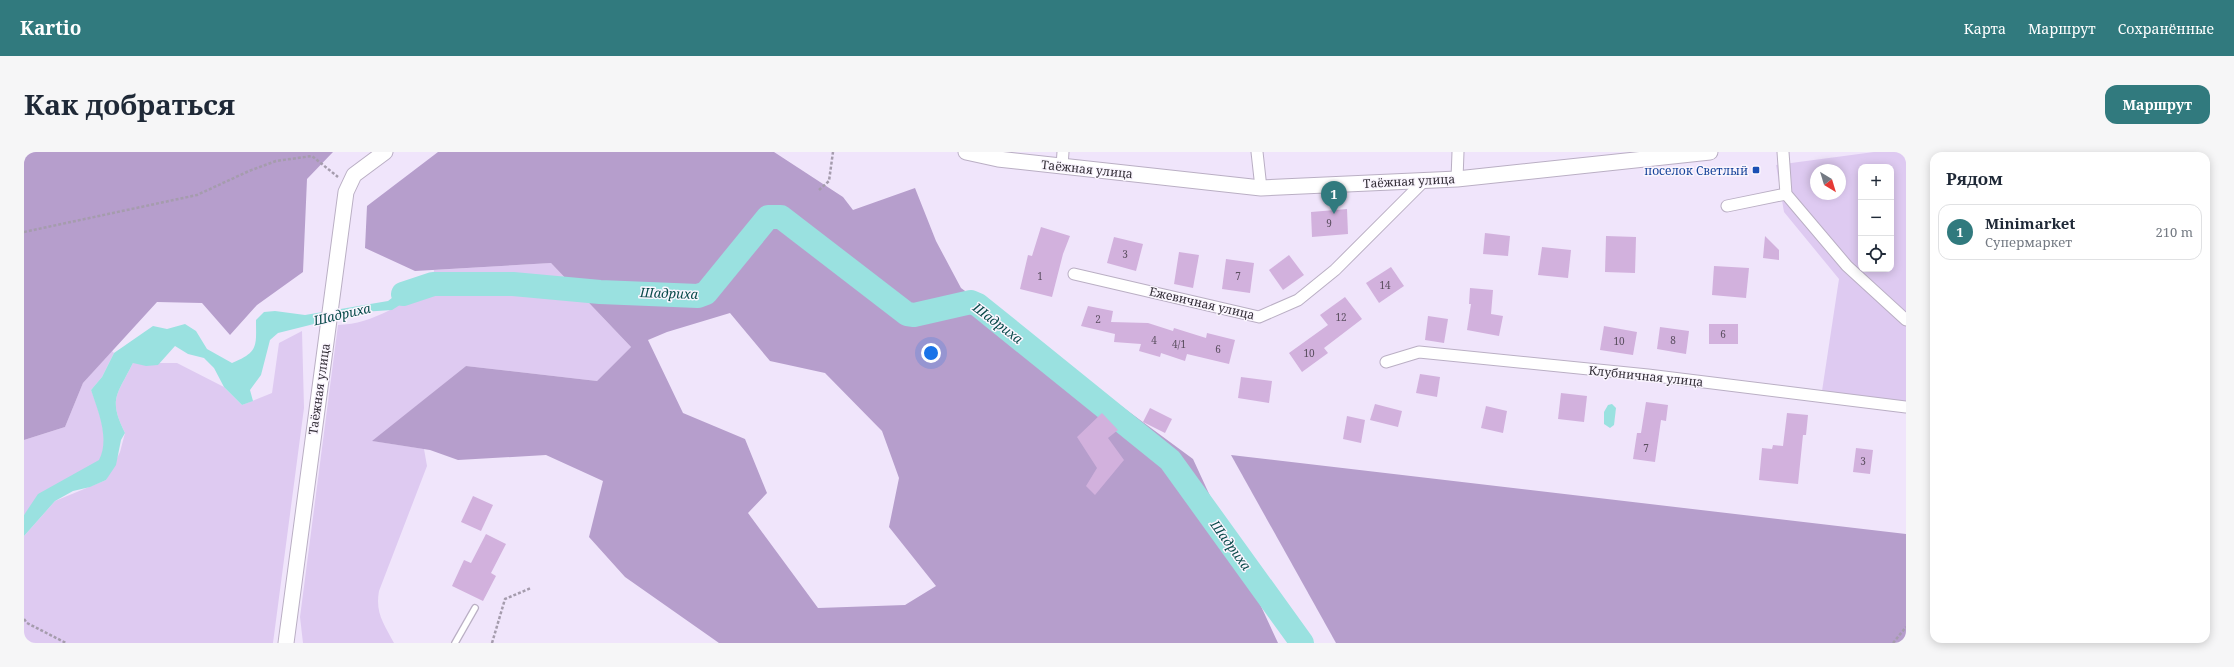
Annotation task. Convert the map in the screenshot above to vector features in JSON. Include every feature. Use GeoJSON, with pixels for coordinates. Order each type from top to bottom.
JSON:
{"type":"FeatureCollection","features":[{"type":"Feature","properties":{"kind":"street"},"geometry":{"type":"LineString","coordinates":[[348,185],[354,175],[385,152]]}},
{"type":"Feature","properties":{"kind":"street","name":"Таёжная улица"},"geometry":{"type":"LineString","coordinates":[[966,152],[998,159],[1062,159],[1261,188],[1457,179],[1710,152]]}},
{"type":"Feature","properties":{"kind":"street"},"geometry":{"type":"LineString","coordinates":[[1257,152],[1261,188]]}},
{"type":"Feature","properties":{"kind":"street"},"geometry":{"type":"LineString","coordinates":[[1457,179],[1458,152]]}},
{"type":"Feature","properties":{"kind":"street"},"geometry":{"type":"LineString","coordinates":[[1783,152],[1786,194],[1847,266],[1906,320]]}},
{"type":"Feature","properties":{"kind":"street","name":"Ежевичная улица"},"geometry":{"type":"LineString","coordinates":[[1074,274],[1259,317],[1298,300],[1335,270],[1425,180]]}},
{"type":"Feature","properties":{"kind":"street","name":"Таёжная улица"},"geometry":{"type":"LineString","coordinates":[[286,643],[319,388],[348,185]]}},
{"type":"Feature","properties":{"kind":"street"},"geometry":{"type":"LineString","coordinates":[[1727,206],[1786,194]]}},
{"type":"Feature","properties":{"kind":"street","name":"Клубничная улица"},"geometry":{"type":"LineString","coordinates":[[1386,362],[1420,352],[1640,374],[1906,407]]}},
{"type":"Feature","properties":{"kind":"lane"},"geometry":{"type":"LineString","coordinates":[[455,643],[474,608]]}},
{"type":"Feature","properties":{"kind":"path"},"geometry":{"type":"LineString","coordinates":[[312,156],[313,152]]}},
{"type":"Feature","properties":{"kind":"path"},"geometry":{"type":"LineString","coordinates":[[819,190],[829,181],[833,152]]}},
{"type":"Feature","properties":{"kind":"path"},"geometry":{"type":"LineString","coordinates":[[24,232],[197,195],[249,171],[276,161],[312,156],[348,185]]}},
{"type":"Feature","properties":{"kind":"path"},"geometry":{"type":"LineString","coordinates":[[492,643],[505,599],[531,588]]}},
{"type":"Feature","properties":{"kind":"path"},"geometry":{"type":"LineString","coordinates":[[24,619],[27,623],[66,643]]}},
{"type":"Feature","properties":{"kind":"path"},"geometry":{"type":"LineString","coordinates":[[1893,643],[1906,627]]}},
{"type":"Feature","properties":{"kind":"shaded area"},"geometry":{"type":"Polygon","coordinates":[[[24,152],[333,152],[307,179],[303,272],[257,305],[230,335],[202,303],[157,302],[83,383],[65,427],[24,440],[24,152]]]}},
{"type":"Feature","properties":{"kind":"shaded area"},"geometry":{"type":"Polygon","coordinates":[[[438,152],[774,152],[843,197],[853,210],[915,188],[936,241],[961,288],[1193,459],[1278,643],[719,643],[625,577],[589,537],[603,481],[546,455],[458,460],[430,450],[372,441],[466,366],[597,381],[631,347],[551,263],[415,271],[365,248],[367,206],[438,152]],[[730,313],[667,332],[648,340],[683,413],[745,439],[767,493],[748,513],[818,608],[905,605],[936,586],[889,527],[899,478],[882,431],[825,373],[770,361],[730,313]]]}},
{"type":"Feature","properties":{"kind":"shaded area"},"geometry":{"type":"Polygon","coordinates":[[[1874,152],[1906,152],[1906,403],[1822,391],[1839,279],[1784,212],[1776,165],[1874,152]]]}},
{"type":"Feature","properties":{"kind":"shaded area"},"geometry":{"type":"Polygon","coordinates":[[[551,263],[631,347],[597,381],[466,366],[373,441],[424,449],[427,466],[379,591],[379,612],[394,643],[303,643],[300,617],[338,325],[364,321],[400,305],[433,284],[434,270],[551,263]]]}},
{"type":"Feature","properties":{"kind":"shaded area"},"geometry":{"type":"Polygon","coordinates":[[[302,331],[304,408],[273,643],[24,643],[24,536],[55,501],[106,480],[120,452],[125,433],[117,412],[117,397],[133,363],[177,363],[224,387],[242,405],[272,393],[279,343],[302,331]]]}},
{"type":"Feature","properties":{"kind":"shaded area"},"geometry":{"type":"Polygon","coordinates":[[[112,351],[114,353],[102,377],[91,390],[100,416],[104,434],[104,452],[102,461],[42,495],[24,515],[24,440],[65,427],[83,383],[112,351]]]}},
{"type":"Feature","properties":{"kind":"shaded area"},"geometry":{"type":"Polygon","coordinates":[[[1231,455],[1906,534],[1906,643],[1336,643],[1231,455]]]}},
{"type":"Feature","properties":{"kind":"water"},"geometry":{"type":"Polygon","coordinates":[[[433,284],[392,310],[362,312],[278,333],[270,340],[261,375],[250,390],[253,401],[242,405],[224,387],[214,368],[204,358],[188,354],[175,346],[158,365],[146,366],[133,363],[117,397],[117,412],[125,433],[121,440],[116,465],[106,480],[90,487],[73,491],[55,501],[24,536],[24,515],[38,494],[99,460],[103,443],[102,425],[91,390],[102,377],[114,353],[153,326],[167,329],[185,324],[196,331],[207,349],[232,363],[247,355],[254,347],[256,342],[256,320],[264,312],[275,311],[305,315],[388,301],[406,287],[433,284]]]}},
{"type":"Feature","properties":{"kind":"water"},"geometry":{"type":"Polygon","coordinates":[[[1612,404],[1616,408],[1614,425],[1610,428],[1604,424],[1604,412],[1608,405],[1612,404]]]}},
{"type":"Feature","properties":{"kind":"building"},"geometry":{"type":"Polygon","coordinates":[[[1347,209],[1348,234],[1312,237],[1311,212],[1347,209]]]}},
{"type":"Feature","properties":{"kind":"building"},"geometry":{"type":"Polygon","coordinates":[[[1041,227],[1070,236],[1063,254],[1052,297],[1020,289],[1028,255],[1032,256],[1041,227]]]}},
{"type":"Feature","properties":{"kind":"building"},"geometry":{"type":"Polygon","coordinates":[[[1485,233],[1510,236],[1508,256],[1483,254],[1485,233]]]}},
{"type":"Feature","properties":{"kind":"building"},"geometry":{"type":"Polygon","coordinates":[[[1606,236],[1636,237],[1635,273],[1605,272],[1606,236]]]}},
{"type":"Feature","properties":{"kind":"building"},"geometry":{"type":"Polygon","coordinates":[[[1765,236],[1779,250],[1779,260],[1763,258],[1765,236]]]}},
{"type":"Feature","properties":{"kind":"building"},"geometry":{"type":"Polygon","coordinates":[[[1114,237],[1143,244],[1136,271],[1107,263],[1114,237]]]}},
{"type":"Feature","properties":{"kind":"building"},"geometry":{"type":"Polygon","coordinates":[[[1542,247],[1571,250],[1568,278],[1538,275],[1542,247]]]}},
{"type":"Feature","properties":{"kind":"building"},"geometry":{"type":"Polygon","coordinates":[[[1179,252],[1199,255],[1193,288],[1174,284],[1179,252]]]}},
{"type":"Feature","properties":{"kind":"building"},"geometry":{"type":"Polygon","coordinates":[[[1289,255],[1304,275],[1283,290],[1269,270],[1289,255]]]}},
{"type":"Feature","properties":{"kind":"building"},"geometry":{"type":"Polygon","coordinates":[[[1226,259],[1254,263],[1250,293],[1222,289],[1226,259]]]}},
{"type":"Feature","properties":{"kind":"building"},"geometry":{"type":"Polygon","coordinates":[[[1714,266],[1749,268],[1746,298],[1712,295],[1714,266]]]}},
{"type":"Feature","properties":{"kind":"building"},"geometry":{"type":"Polygon","coordinates":[[[1391,267],[1404,286],[1379,303],[1366,283],[1391,267]]]}},
{"type":"Feature","properties":{"kind":"building"},"geometry":{"type":"Polygon","coordinates":[[[1470,288],[1493,290],[1491,314],[1503,316],[1499,336],[1467,330],[1471,304],[1469,304],[1470,288]]]}},
{"type":"Feature","properties":{"kind":"building"},"geometry":{"type":"Polygon","coordinates":[[[1345,297],[1362,319],[1324,348],[1328,353],[1302,372],[1289,353],[1328,325],[1320,315],[1345,297]]]}},
{"type":"Feature","properties":{"kind":"building"},"geometry":{"type":"Polygon","coordinates":[[[1088,306],[1113,311],[1111,322],[1148,323],[1173,331],[1174,328],[1206,338],[1207,333],[1235,340],[1229,364],[1187,354],[1185,361],[1161,353],[1160,357],[1139,351],[1141,344],[1114,342],[1115,334],[1081,326],[1088,306]]]}},
{"type":"Feature","properties":{"kind":"building"},"geometry":{"type":"Polygon","coordinates":[[[1428,316],[1448,319],[1444,343],[1425,340],[1428,316]]]}},
{"type":"Feature","properties":{"kind":"building"},"geometry":{"type":"Polygon","coordinates":[[[1709,324],[1738,324],[1738,344],[1709,344],[1709,324]]]}},
{"type":"Feature","properties":{"kind":"building"},"geometry":{"type":"Polygon","coordinates":[[[1604,326],[1637,332],[1633,355],[1600,350],[1604,326]]]}},
{"type":"Feature","properties":{"kind":"building"},"geometry":{"type":"Polygon","coordinates":[[[1660,327],[1689,331],[1686,354],[1657,349],[1660,327]]]}},
{"type":"Feature","properties":{"kind":"building"},"geometry":{"type":"Polygon","coordinates":[[[1420,374],[1440,377],[1437,397],[1416,393],[1420,374]]]}},
{"type":"Feature","properties":{"kind":"building"},"geometry":{"type":"Polygon","coordinates":[[[1241,377],[1272,381],[1269,403],[1238,398],[1241,377]]]}},
{"type":"Feature","properties":{"kind":"building"},"geometry":{"type":"Polygon","coordinates":[[[1561,393],[1587,396],[1584,422],[1558,419],[1561,393]]]}},
{"type":"Feature","properties":{"kind":"building"},"geometry":{"type":"Polygon","coordinates":[[[1646,402],[1668,405],[1666,421],[1661,420],[1655,462],[1633,459],[1637,433],[1641,433],[1646,402]]]}},
{"type":"Feature","properties":{"kind":"building"},"geometry":{"type":"Polygon","coordinates":[[[1375,404],[1402,411],[1398,427],[1370,420],[1375,404]]]}},
{"type":"Feature","properties":{"kind":"building"},"geometry":{"type":"Polygon","coordinates":[[[1486,406],[1507,411],[1503,433],[1481,428],[1486,406]]]}},
{"type":"Feature","properties":{"kind":"building"},"geometry":{"type":"Polygon","coordinates":[[[1150,408],[1172,419],[1165,433],[1143,422],[1150,408]]]}},
{"type":"Feature","properties":{"kind":"building"},"geometry":{"type":"Polygon","coordinates":[[[1102,413],[1118,430],[1108,438],[1124,460],[1095,495],[1086,486],[1097,468],[1077,437],[1102,413]]]}},
{"type":"Feature","properties":{"kind":"building"},"geometry":{"type":"Polygon","coordinates":[[[1787,413],[1808,415],[1806,435],[1803,435],[1798,484],[1759,480],[1762,448],[1772,449],[1773,445],[1783,446],[1787,413]]]}},
{"type":"Feature","properties":{"kind":"building"},"geometry":{"type":"Polygon","coordinates":[[[1347,416],[1365,420],[1361,443],[1343,439],[1347,416]]]}},
{"type":"Feature","properties":{"kind":"building"},"geometry":{"type":"Polygon","coordinates":[[[1856,448],[1873,450],[1870,474],[1853,472],[1856,448]]]}},
{"type":"Feature","properties":{"kind":"building"},"geometry":{"type":"Polygon","coordinates":[[[473,496],[493,505],[481,531],[461,522],[473,496]]]}},
{"type":"Feature","properties":{"kind":"building"},"geometry":{"type":"Polygon","coordinates":[[[486,534],[506,544],[491,573],[496,576],[483,601],[452,586],[464,560],[471,563],[486,534]]]}},
{"type":"Feature","properties":{"kind":"waterway","name":"Шадриха"},"geometry":{"type":"LineString","coordinates":[[403,294],[433,284],[513,284],[600,292],[698,296],[706,293],[768,217],[781,217],[907,314],[914,315],[971,302],[978,305],[1170,460],[1302,643]]}},
{"type":"Feature","properties":{"kind":"place","name":"поселок Светлый"},"geometry":{"type":"Point","coordinates":[1756,170]}},
{"type":"Feature","properties":{"kind":"place","name":"Minimarket"},"geometry":{"type":"Point","coordinates":[1334,214]}}]}
